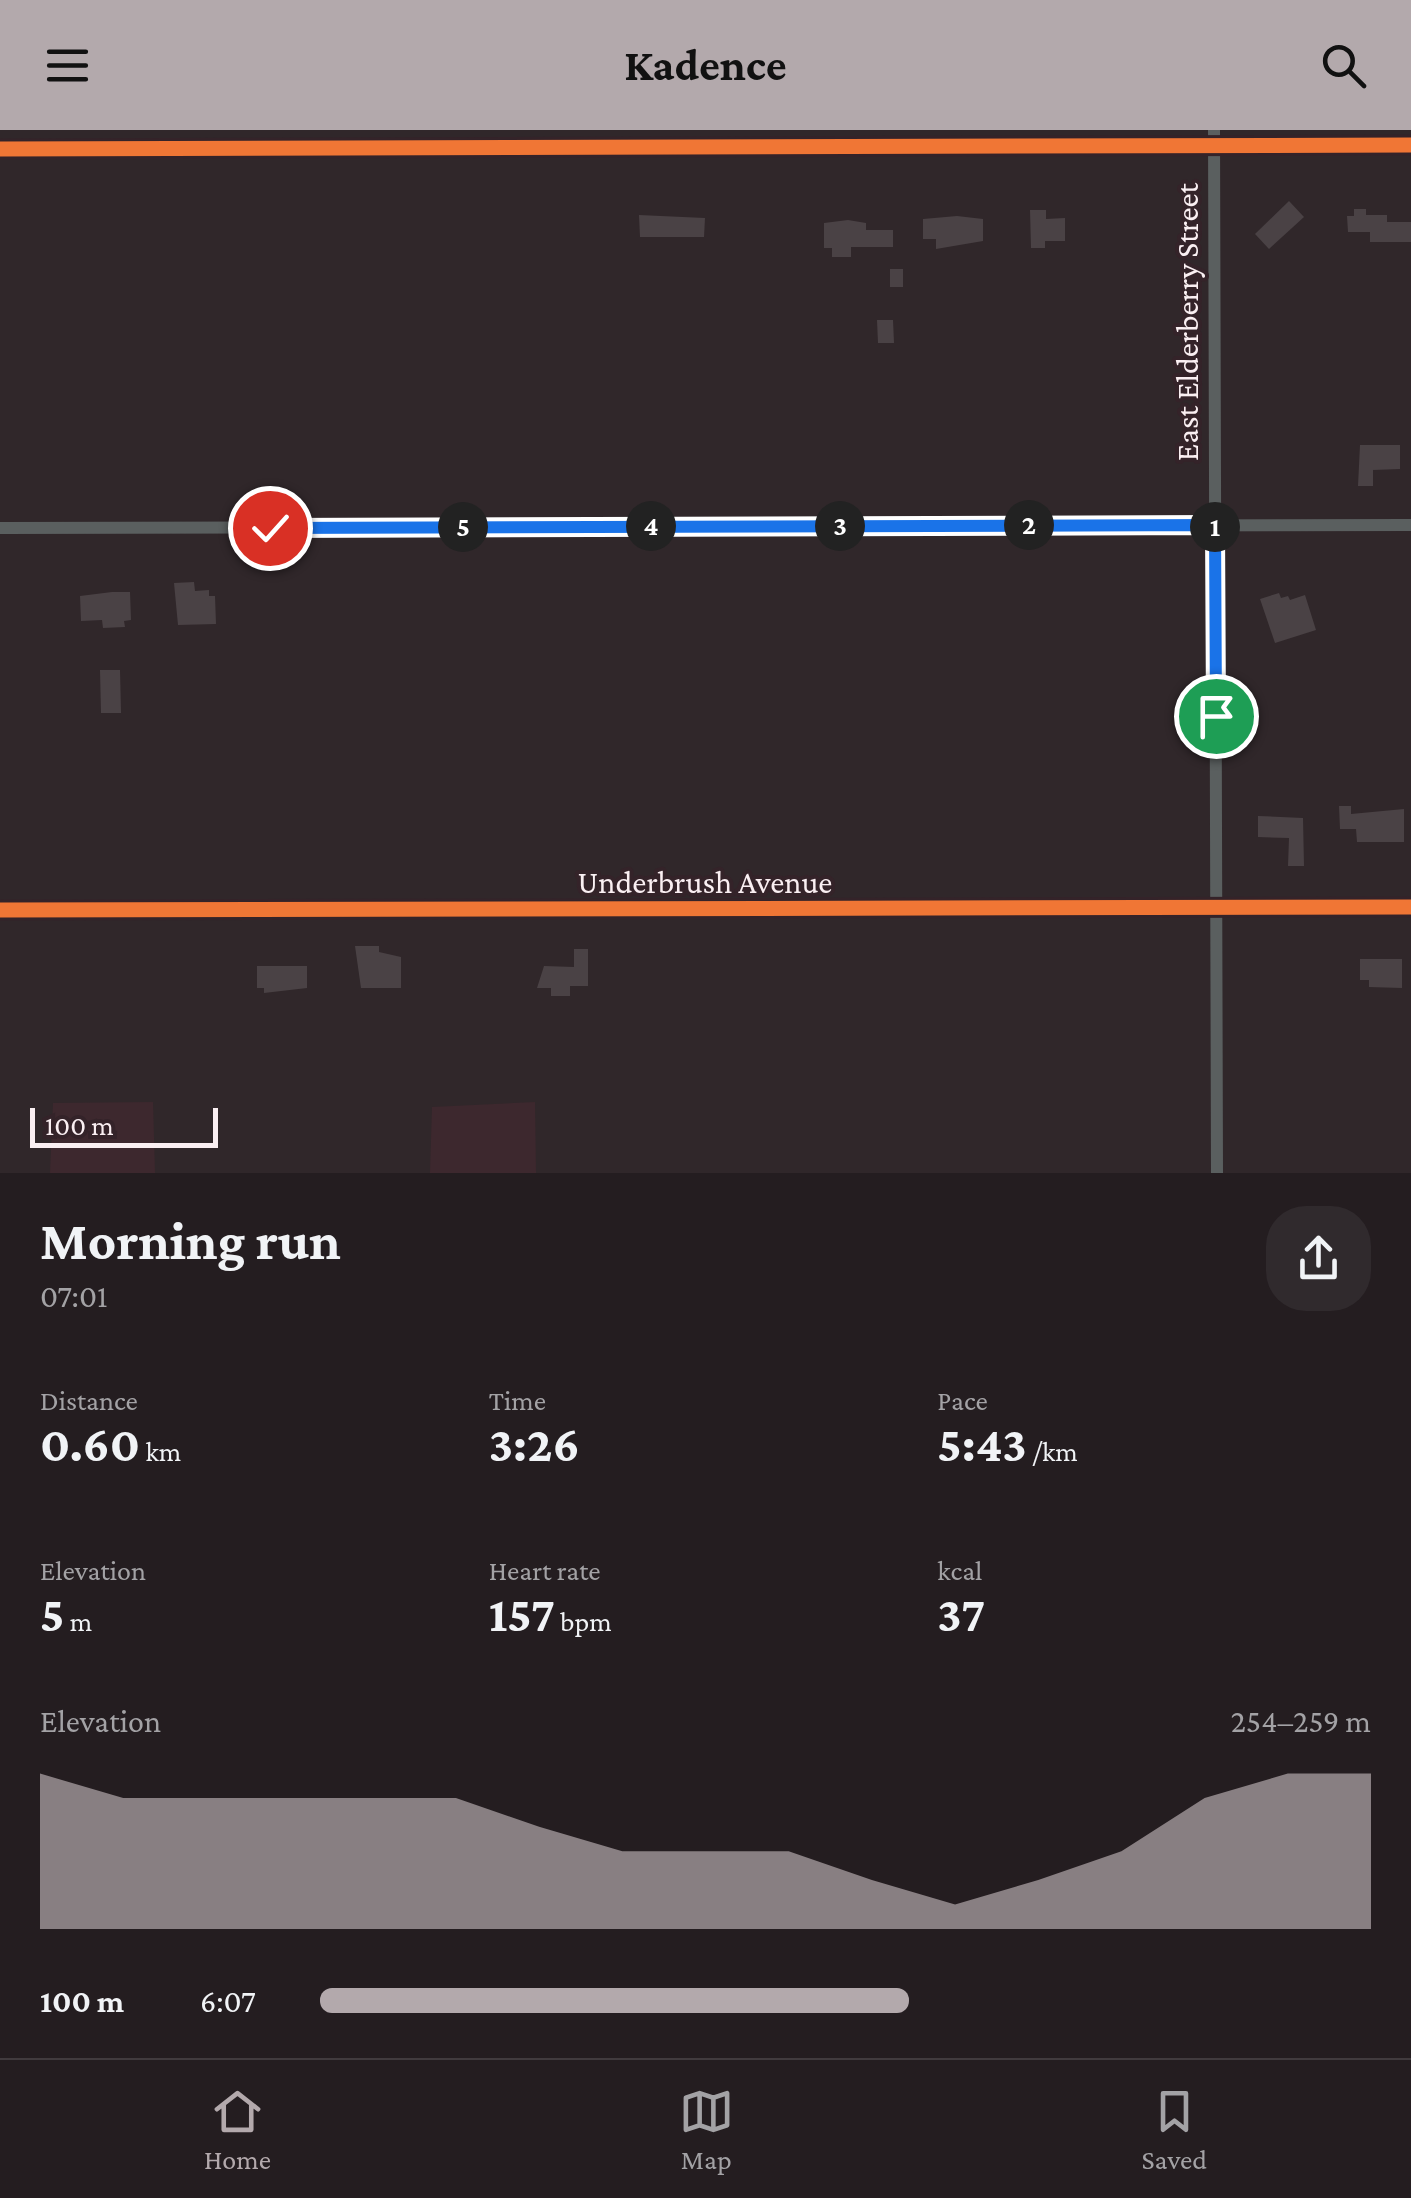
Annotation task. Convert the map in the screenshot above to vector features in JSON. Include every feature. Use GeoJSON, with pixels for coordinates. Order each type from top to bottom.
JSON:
{"type":"FeatureCollection","features":[{"type":"Feature","properties":{"kind":"street"},"geometry":{"type":"LineString","coordinates":[[0,149],[1214,137],[1411,144]]}},
{"type":"Feature","properties":{"kind":"street","name":"East Elderberry Street"},"geometry":{"type":"LineString","coordinates":[[1214,137],[1217,1173]]}},
{"type":"Feature","properties":{"kind":"street"},"geometry":{"type":"LineString","coordinates":[[0,528],[1411,525]]}},
{"type":"Feature","properties":{"kind":"street","name":"Underbrush Avenue"},"geometry":{"type":"LineString","coordinates":[[0,910],[1411,907]]}},
{"type":"Feature","properties":{"kind":"shaded area"},"geometry":{"type":"Polygon","coordinates":[[[153,1102],[155,1173],[50,1173],[53,1103],[153,1102]]]}},
{"type":"Feature","properties":{"kind":"shaded area"},"geometry":{"type":"Polygon","coordinates":[[[535,1102],[536,1173],[430,1173],[432,1107],[535,1102]]]}},
{"type":"Feature","properties":{"kind":"building"},"geometry":{"type":"Polygon","coordinates":[[[1289,201],[1304,217],[1269,249],[1255,234],[1289,201]]]}},
{"type":"Feature","properties":{"kind":"building"},"geometry":{"type":"Polygon","coordinates":[[[1354,209],[1366,209],[1366,215],[1387,215],[1387,222],[1411,222],[1411,242],[1370,242],[1370,232],[1348,232],[1347,216],[1354,216],[1354,209]]]}},
{"type":"Feature","properties":{"kind":"building"},"geometry":{"type":"Polygon","coordinates":[[[1030,210],[1046,210],[1046,219],[1065,218],[1065,241],[1045,241],[1045,248],[1031,248],[1030,210]]]}},
{"type":"Feature","properties":{"kind":"building"},"geometry":{"type":"Polygon","coordinates":[[[639,215],[705,218],[704,237],[640,237],[639,215]]]}},
{"type":"Feature","properties":{"kind":"building"},"geometry":{"type":"Polygon","coordinates":[[[923,219],[983,219],[983,241],[936,249],[936,239],[923,239],[923,219]]]}},
{"type":"Feature","properties":{"kind":"building"},"geometry":{"type":"Polygon","coordinates":[[[824,223],[866,223],[866,230],[893,230],[893,247],[851,247],[851,257],[832,257],[832,248],[824,248],[824,223]]]}},
{"type":"Feature","properties":{"kind":"building"},"geometry":{"type":"Polygon","coordinates":[[[890,269],[903,269],[903,287],[890,287],[890,269]]]}},
{"type":"Feature","properties":{"kind":"building"},"geometry":{"type":"Polygon","coordinates":[[[877,320],[893,320],[894,343],[878,343],[877,320]]]}},
{"type":"Feature","properties":{"kind":"building"},"geometry":{"type":"Polygon","coordinates":[[[1360,445],[1400,445],[1400,469],[1373,470],[1373,486],[1358,486],[1360,445]]]}},
{"type":"Feature","properties":{"kind":"building"},"geometry":{"type":"Polygon","coordinates":[[[194,582],[195,591],[209,590],[209,596],[215,596],[216,624],[178,625],[174,583],[194,582]]]}},
{"type":"Feature","properties":{"kind":"building"},"geometry":{"type":"Polygon","coordinates":[[[130,592],[131,620],[124,621],[125,627],[103,628],[102,620],[81,621],[80,596],[130,592]]]}},
{"type":"Feature","properties":{"kind":"building"},"geometry":{"type":"Polygon","coordinates":[[[1279,593],[1281,598],[1288,596],[1290,600],[1305,595],[1316,630],[1275,643],[1260,599],[1279,593]]]}},
{"type":"Feature","properties":{"kind":"building"},"geometry":{"type":"Polygon","coordinates":[[[100,670],[120,670],[121,713],[101,713],[100,670]]]}},
{"type":"Feature","properties":{"kind":"building"},"geometry":{"type":"Polygon","coordinates":[[[1339,806],[1351,806],[1351,814],[1404,809],[1404,842],[1357,842],[1356,829],[1340,829],[1339,806]]]}},
{"type":"Feature","properties":{"kind":"building"},"geometry":{"type":"Polygon","coordinates":[[[1258,816],[1303,818],[1304,866],[1288,866],[1289,838],[1258,837],[1258,816]]]}},
{"type":"Feature","properties":{"kind":"building"},"geometry":{"type":"Polygon","coordinates":[[[355,946],[379,946],[379,952],[401,957],[401,988],[361,988],[355,946]]]}},
{"type":"Feature","properties":{"kind":"building"},"geometry":{"type":"Polygon","coordinates":[[[574,949],[588,949],[588,986],[570,986],[570,996],[551,996],[551,988],[537,988],[544,966],[574,967],[574,949]]]}},
{"type":"Feature","properties":{"kind":"building"},"geometry":{"type":"Polygon","coordinates":[[[1360,959],[1402,959],[1402,988],[1369,987],[1369,980],[1360,980],[1360,959]]]}},
{"type":"Feature","properties":{"kind":"building"},"geometry":{"type":"Polygon","coordinates":[[[257,966],[307,966],[307,988],[264,993],[264,988],[257,988],[257,966]]]}},
{"type":"Feature","properties":{"kind":"cycle path"},"geometry":{"type":"LineString","coordinates":[[0,149],[1411,145]]}},
{"type":"Feature","properties":{"kind":"cycle path"},"geometry":{"type":"LineString","coordinates":[[0,910],[1411,907]]}},
{"type":"Feature","properties":{"kind":"route"},"geometry":{"type":"LineString","coordinates":[[270,528],[1215,525],[1216,716]]}}]}
